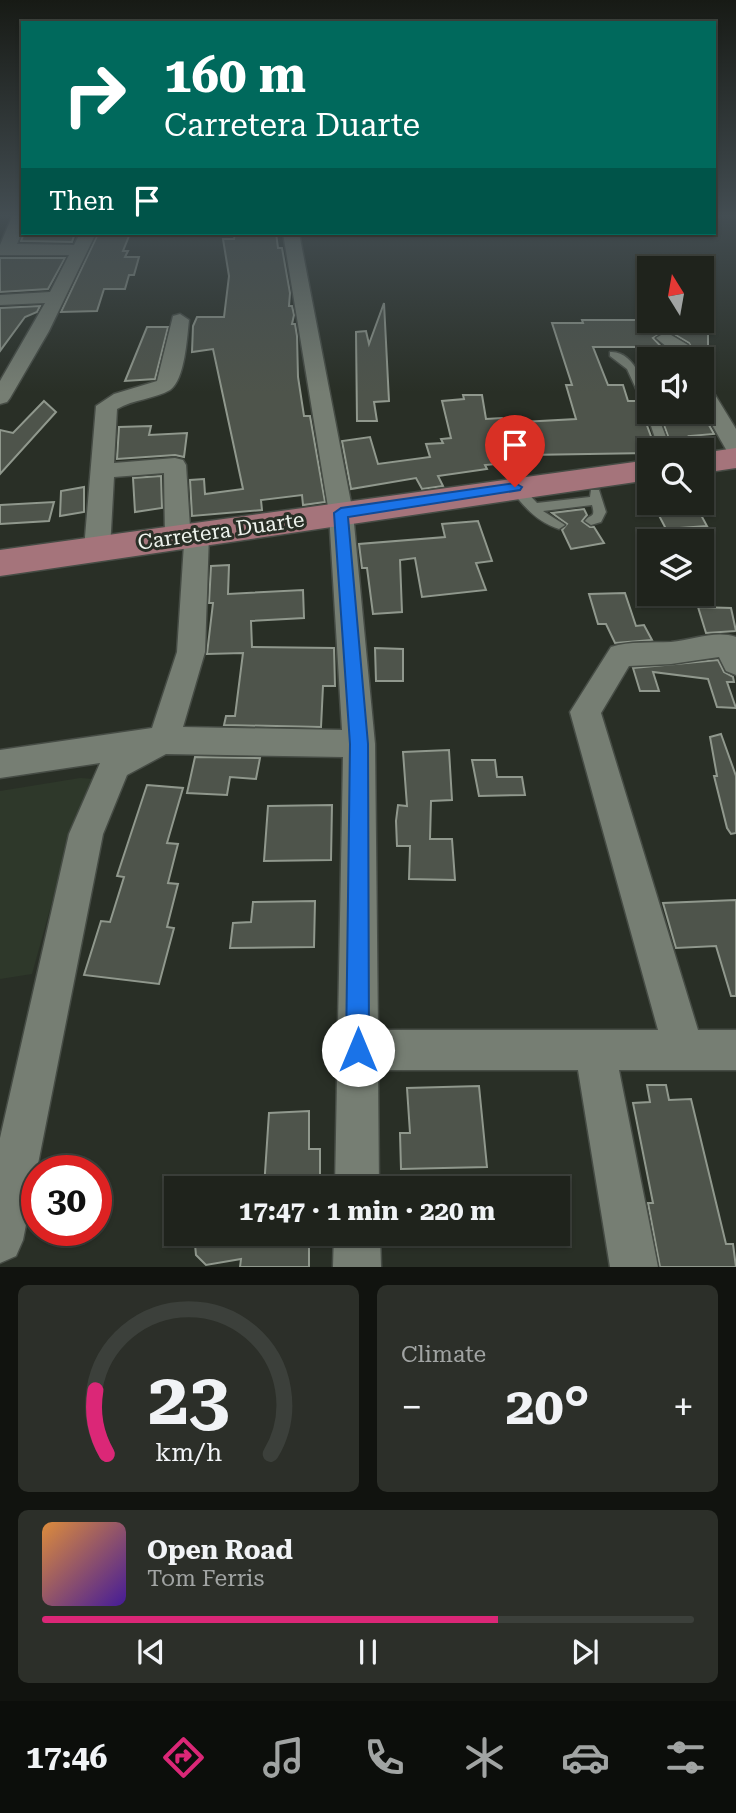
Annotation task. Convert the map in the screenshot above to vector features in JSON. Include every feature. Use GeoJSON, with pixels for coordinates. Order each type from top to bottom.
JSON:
{"type":"FeatureCollection","features":[{"type":"Feature","properties":{"kind":"main road"},"geometry":{"type":"LineString","coordinates":[[714,461],[736,458]]}},
{"type":"Feature","properties":{"kind":"main road","name":"Carretera Duarte"},"geometry":{"type":"LineString","coordinates":[[0,563],[341,513],[524,498],[594,489],[637,474]]}},
{"type":"Feature","properties":{"kind":"street"},"geometry":{"type":"LineString","coordinates":[[0,398],[27,354],[68,273]]}},
{"type":"Feature","properties":{"kind":"street"},"geometry":{"type":"LineString","coordinates":[[297,273],[341,513],[359,744],[357,1176]]}},
{"type":"Feature","properties":{"kind":"street"},"geometry":{"type":"LineString","coordinates":[[0,300],[56,297]]}},
{"type":"Feature","properties":{"kind":"street"},"geometry":{"type":"LineString","coordinates":[[97,549],[107,407],[121,398],[164,386],[170,377],[180,320]]}},
{"type":"Feature","properties":{"kind":"street"},"geometry":{"type":"LineString","coordinates":[[666,338],[678,347]]}},
{"type":"Feature","properties":{"kind":"street"},"geometry":{"type":"LineString","coordinates":[[714,410],[736,448]]}},
{"type":"Feature","properties":{"kind":"street"},"geometry":{"type":"LineString","coordinates":[[0,1240],[86,834],[116,765],[163,740],[191,652],[187,536],[175,465],[102,471]]}},
{"type":"Feature","properties":{"kind":"street"},"geometry":{"type":"LineString","coordinates":[[684,1050],[586,712],[621,655],[671,653],[727,645],[736,663]]}},
{"type":"Feature","properties":{"kind":"street"},"geometry":{"type":"LineString","coordinates":[[0,764],[163,740],[359,744]]}},
{"type":"Feature","properties":{"kind":"street"},"geometry":{"type":"LineString","coordinates":[[358,1050],[736,1050]]}},
{"type":"Feature","properties":{"kind":"street"},"geometry":{"type":"LineString","coordinates":[[595,1051],[634,1267]]}},
{"type":"Feature","properties":{"kind":"street"},"geometry":{"type":"LineString","coordinates":[[356,1267],[357,1246]]}},
{"type":"Feature","properties":{"kind":"lane"},"geometry":{"type":"LineString","coordinates":[[613,354],[631,367],[637,380]]}},
{"type":"Feature","properties":{"kind":"lane"},"geometry":{"type":"LineString","coordinates":[[591,521],[597,519],[600,512],[594,489]]}},
{"type":"Feature","properties":{"kind":"lane"},"geometry":{"type":"LineString","coordinates":[[524,498],[549,522],[559,525]]}},
{"type":"Feature","properties":{"kind":"shaded area"},"geometry":{"type":"Polygon","coordinates":[[[80,778],[94,779],[76,815],[32,974],[0,979],[0,791],[80,778]]]}},
{"type":"Feature","properties":{"kind":"building"},"geometry":{"type":"Polygon","coordinates":[[[0,273],[57,273],[48,289],[0,292],[0,273]]]}},
{"type":"Feature","properties":{"kind":"building"},"geometry":{"type":"Polygon","coordinates":[[[79,273],[135,273],[129,275],[125,289],[104,289],[97,311],[61,312],[79,273]]]}},
{"type":"Feature","properties":{"kind":"building"},"geometry":{"type":"Polygon","coordinates":[[[229,273],[286,273],[289,306],[292,306],[294,315],[292,324],[295,324],[297,336],[298,377],[304,416],[310,416],[325,502],[303,505],[302,495],[261,500],[262,510],[192,516],[190,480],[204,479],[205,494],[243,489],[213,349],[192,352],[193,326],[197,317],[224,317],[229,273]]]}},
{"type":"Feature","properties":{"kind":"building"},"geometry":{"type":"Polygon","coordinates":[[[384,303],[389,401],[374,402],[377,421],[357,421],[356,332],[366,331],[369,344],[384,303]]]}},
{"type":"Feature","properties":{"kind":"building"},"geometry":{"type":"Polygon","coordinates":[[[40,306],[37,312],[25,317],[0,351],[0,308],[40,306]]]}},
{"type":"Feature","properties":{"kind":"building"},"geometry":{"type":"Polygon","coordinates":[[[582,320],[637,320],[637,333],[662,333],[653,338],[662,347],[637,347],[637,357],[636,347],[593,347],[608,385],[623,385],[628,401],[637,401],[637,424],[646,424],[652,438],[637,438],[637,453],[527,455],[530,461],[485,465],[487,469],[438,476],[443,486],[422,489],[416,478],[351,489],[342,441],[370,437],[378,464],[430,457],[426,444],[443,443],[441,439],[451,438],[442,401],[464,399],[463,395],[482,395],[486,419],[502,418],[504,423],[576,419],[566,385],[572,385],[552,323],[583,323],[582,320]]]}},
{"type":"Feature","properties":{"kind":"building"},"geometry":{"type":"Polygon","coordinates":[[[147,327],[168,327],[155,379],[125,381],[147,327]]]}},
{"type":"Feature","properties":{"kind":"building"},"geometry":{"type":"Polygon","coordinates":[[[672,333],[708,333],[708,347],[691,347],[672,333]]]}},
{"type":"Feature","properties":{"kind":"building"},"geometry":{"type":"Polygon","coordinates":[[[44,401],[56,412],[0,474],[0,430],[13,433],[44,401]]]}},
{"type":"Feature","properties":{"kind":"building"},"geometry":{"type":"Polygon","coordinates":[[[664,424],[708,424],[714,434],[689,436],[690,438],[669,438],[664,424]]]}},
{"type":"Feature","properties":{"kind":"building"},"geometry":{"type":"Polygon","coordinates":[[[151,426],[149,435],[187,433],[184,457],[175,455],[117,459],[119,427],[151,426]]]}},
{"type":"Feature","properties":{"kind":"building"},"geometry":{"type":"Polygon","coordinates":[[[161,476],[162,508],[135,512],[133,478],[161,476]]]}},
{"type":"Feature","properties":{"kind":"building"},"geometry":{"type":"Polygon","coordinates":[[[84,487],[84,512],[60,516],[61,491],[84,487]]]}},
{"type":"Feature","properties":{"kind":"building"},"geometry":{"type":"Polygon","coordinates":[[[54,502],[49,521],[0,524],[0,505],[54,502]]]}},
{"type":"Feature","properties":{"kind":"building"},"geometry":{"type":"Polygon","coordinates":[[[584,509],[587,515],[582,521],[594,527],[604,543],[571,549],[562,530],[567,524],[552,513],[584,509]]]}},
{"type":"Feature","properties":{"kind":"building"},"geometry":{"type":"Polygon","coordinates":[[[659,515],[701,515],[707,526],[666,529],[659,515]]]}},
{"type":"Feature","properties":{"kind":"building"},"geometry":{"type":"Polygon","coordinates":[[[478,521],[492,561],[476,563],[486,590],[422,597],[415,558],[400,560],[402,612],[373,614],[367,568],[362,568],[359,544],[445,537],[442,524],[478,521]]]}},
{"type":"Feature","properties":{"kind":"building"},"geometry":{"type":"Polygon","coordinates":[[[229,565],[228,594],[303,590],[304,618],[251,621],[252,647],[334,648],[335,686],[323,686],[321,727],[224,725],[226,716],[235,716],[243,653],[207,654],[213,603],[209,603],[211,566],[229,565]]]}},
{"type":"Feature","properties":{"kind":"building"},"geometry":{"type":"Polygon","coordinates":[[[625,593],[636,626],[644,625],[652,640],[615,643],[606,624],[598,624],[589,594],[625,593]]]}},
{"type":"Feature","properties":{"kind":"building"},"geometry":{"type":"Polygon","coordinates":[[[698,607],[731,608],[736,631],[706,633],[698,607]]]}},
{"type":"Feature","properties":{"kind":"building"},"geometry":{"type":"Polygon","coordinates":[[[375,648],[403,649],[403,681],[376,681],[375,648]]]}},
{"type":"Feature","properties":{"kind":"building"},"geometry":{"type":"Polygon","coordinates":[[[718,660],[724,672],[733,677],[734,682],[727,682],[736,708],[717,707],[708,679],[653,672],[659,691],[640,691],[633,668],[718,660]]]}},
{"type":"Feature","properties":{"kind":"building"},"geometry":{"type":"Polygon","coordinates":[[[721,734],[736,776],[736,833],[731,834],[727,828],[714,776],[717,776],[710,737],[721,734]]]}},
{"type":"Feature","properties":{"kind":"building"},"geometry":{"type":"Polygon","coordinates":[[[449,750],[452,800],[431,801],[430,839],[452,839],[455,880],[409,879],[410,846],[397,846],[398,805],[407,806],[403,752],[449,750]]]}},
{"type":"Feature","properties":{"kind":"building"},"geometry":{"type":"Polygon","coordinates":[[[195,757],[260,758],[256,779],[230,777],[227,795],[187,793],[195,757]]]}},
{"type":"Feature","properties":{"kind":"building"},"geometry":{"type":"Polygon","coordinates":[[[472,760],[495,760],[497,777],[522,777],[525,795],[479,796],[472,760]]]}},
{"type":"Feature","properties":{"kind":"building"},"geometry":{"type":"Polygon","coordinates":[[[147,785],[183,788],[167,843],[178,844],[168,883],[178,884],[167,927],[174,928],[159,984],[84,975],[101,921],[110,922],[124,877],[117,876],[147,785]]]}},
{"type":"Feature","properties":{"kind":"building"},"geometry":{"type":"Polygon","coordinates":[[[332,805],[331,860],[264,861],[268,806],[332,805]]]}},
{"type":"Feature","properties":{"kind":"building"},"geometry":{"type":"Polygon","coordinates":[[[736,900],[736,996],[731,996],[716,946],[676,948],[663,903],[736,900]]]}},
{"type":"Feature","properties":{"kind":"building"},"geometry":{"type":"Polygon","coordinates":[[[315,901],[314,947],[230,948],[233,923],[251,922],[253,902],[315,901]]]}},
{"type":"Feature","properties":{"kind":"building"},"geometry":{"type":"Polygon","coordinates":[[[647,1085],[666,1085],[669,1100],[691,1099],[726,1244],[733,1244],[736,1267],[660,1267],[648,1203],[653,1203],[633,1103],[650,1102],[647,1085]]]}},
{"type":"Feature","properties":{"kind":"building"},"geometry":{"type":"Polygon","coordinates":[[[479,1086],[487,1167],[401,1169],[400,1133],[410,1133],[407,1088],[479,1086]]]}},
{"type":"Feature","properties":{"kind":"building"},"geometry":{"type":"Polygon","coordinates":[[[309,1111],[309,1149],[320,1149],[320,1176],[265,1176],[269,1113],[309,1111]]]}},
{"type":"Feature","properties":{"kind":"building"},"geometry":{"type":"Polygon","coordinates":[[[195,1246],[309,1246],[309,1267],[240,1267],[241,1259],[206,1265],[196,1255],[195,1246]]]}},
{"type":"Feature","properties":{"kind":"route"},"geometry":{"type":"LineString","coordinates":[[358,1050],[359,744],[341,513],[515,487]]}}]}
